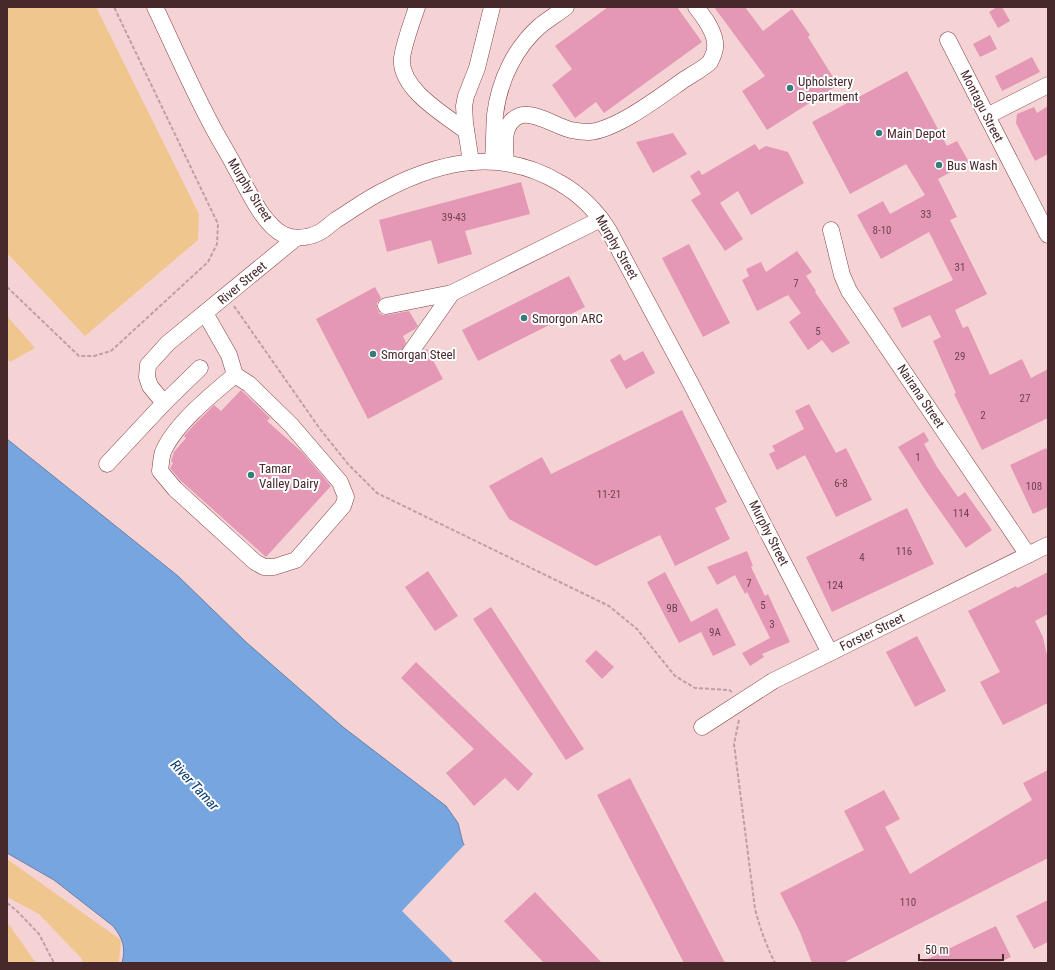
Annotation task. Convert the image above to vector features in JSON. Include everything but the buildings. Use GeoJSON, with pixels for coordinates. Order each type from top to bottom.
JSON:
{"type":"FeatureCollection","features":[{"type":"Feature","properties":{"kind":"street","name":"Murphy Street"},"geometry":{"type":"LineString","coordinates":[[155,7],[210,121],[261,213],[275,229],[284,235],[296,238],[317,234],[358,205],[385,189],[420,174],[450,165],[471,162],[500,162],[538,171],[559,182],[594,209],[609,231],[690,382],[830,653]]}},
{"type":"Feature","properties":{"kind":"street"},"geometry":{"type":"LineString","coordinates":[[417,7],[402,57],[402,66],[406,78],[413,88],[430,104],[466,131]]}},
{"type":"Feature","properties":{"kind":"street"},"geometry":{"type":"LineString","coordinates":[[471,162],[465,123],[465,101],[477,68],[492,7]]}},
{"type":"Feature","properties":{"kind":"street"},"geometry":{"type":"LineString","coordinates":[[500,162],[495,115],[500,90],[509,67],[519,48],[540,26],[566,7]]}},
{"type":"Feature","properties":{"kind":"street"},"geometry":{"type":"LineString","coordinates":[[500,162],[509,124],[521,115],[531,115],[571,130],[590,132],[607,127],[633,114],[709,63],[715,48],[715,38],[703,16],[696,7]]}},
{"type":"Feature","properties":{"kind":"street","name":"Montagu Street"},"geometry":{"type":"LineString","coordinates":[[948,40],[1047,229]]}},
{"type":"Feature","properties":{"kind":"street"},"geometry":{"type":"LineString","coordinates":[[987,116],[1048,85]]}},
{"type":"Feature","properties":{"kind":"street"},"geometry":{"type":"LineString","coordinates":[[386,306],[452,293],[601,219]]}},
{"type":"Feature","properties":{"kind":"street","name":"Nairana Street"},"geometry":{"type":"LineString","coordinates":[[831,230],[842,275],[849,291],[1028,555]]}},
{"type":"Feature","properties":{"kind":"street","name":"River Street"},"geometry":{"type":"LineString","coordinates":[[164,403],[150,386],[147,376],[148,366],[168,343],[296,238]]}},
{"type":"Feature","properties":{"kind":"street"},"geometry":{"type":"LineString","coordinates":[[410,353],[452,293]]}},
{"type":"Feature","properties":{"kind":"street"},"geometry":{"type":"LineString","coordinates":[[205,313],[229,355],[235,375],[250,384],[291,425],[340,482],[346,497],[343,506],[296,560],[274,567],[264,567],[255,562],[175,489],[160,471],[163,453],[177,430],[208,398],[235,375]]}},
{"type":"Feature","properties":{"kind":"street"},"geometry":{"type":"LineString","coordinates":[[106,464],[164,403],[200,368]]}},
{"type":"Feature","properties":{"kind":"street","name":"Forster Street"},"geometry":{"type":"LineString","coordinates":[[702,727],[773,681],[1048,545]]}},
{"type":"Feature","properties":{"kind":"path"},"geometry":{"type":"LineString","coordinates":[[7,287],[79,356],[94,356],[111,351],[208,262],[217,244],[218,224],[114,7]]}},
{"type":"Feature","properties":{"kind":"path"},"geometry":{"type":"LineString","coordinates":[[228,294],[238,313],[320,429],[348,464],[377,493],[609,606],[637,629],[675,676],[695,688],[729,690],[742,701],[741,713],[734,744],[751,884],[760,931],[775,963]]}},
{"type":"Feature","properties":{"kind":"path"},"geometry":{"type":"LineString","coordinates":[[7,903],[39,934],[54,963]]}},
{"type":"Feature","properties":{"kind":"shaded area"},"geometry":{"type":"Polygon","coordinates":[[[7,7],[96,7],[199,214],[198,240],[85,336],[7,253],[7,7]]]}},
{"type":"Feature","properties":{"kind":"shaded area"},"geometry":{"type":"Polygon","coordinates":[[[7,316],[35,348],[10,362],[7,359],[7,316]]]}},
{"type":"Feature","properties":{"kind":"shaded area"},"geometry":{"type":"Polygon","coordinates":[[[7,859],[121,940],[119,963],[82,963],[82,959],[39,914],[7,897],[7,859]]]}},
{"type":"Feature","properties":{"kind":"shaded area"},"geometry":{"type":"Polygon","coordinates":[[[7,924],[10,926],[36,963],[7,963],[7,924]]]}},
{"type":"Feature","properties":{"kind":"water","name":"River Tamar"},"geometry":{"type":"Polygon","coordinates":[[[7,439],[178,576],[246,642],[343,727],[446,806],[458,823],[463,843],[572,963],[122,963],[124,952],[123,943],[113,926],[54,880],[7,853],[7,439]]]}},
{"type":"Feature","properties":{"kind":"pier"},"geometry":{"type":"Polygon","coordinates":[[[466,843],[574,963],[454,963],[402,911],[466,843]]]}},
{"type":"Feature","properties":{"kind":"place","name":"Upholstery Department"},"geometry":{"type":"Point","coordinates":[790,88]}},
{"type":"Feature","properties":{"kind":"place","name":"Main Depot"},"geometry":{"type":"Point","coordinates":[879,133]}},
{"type":"Feature","properties":{"kind":"place","name":"Bus Wash"},"geometry":{"type":"Point","coordinates":[939,165]}},
{"type":"Feature","properties":{"kind":"place","name":"Smorgon ARC"},"geometry":{"type":"Point","coordinates":[524,318]}},
{"type":"Feature","properties":{"kind":"place","name":"Smorgan Steel"},"geometry":{"type":"Point","coordinates":[373,354]}},
{"type":"Feature","properties":{"kind":"place","name":"Tamar Valley Dairy"},"geometry":{"type":"Point","coordinates":[251,475]}}]}
